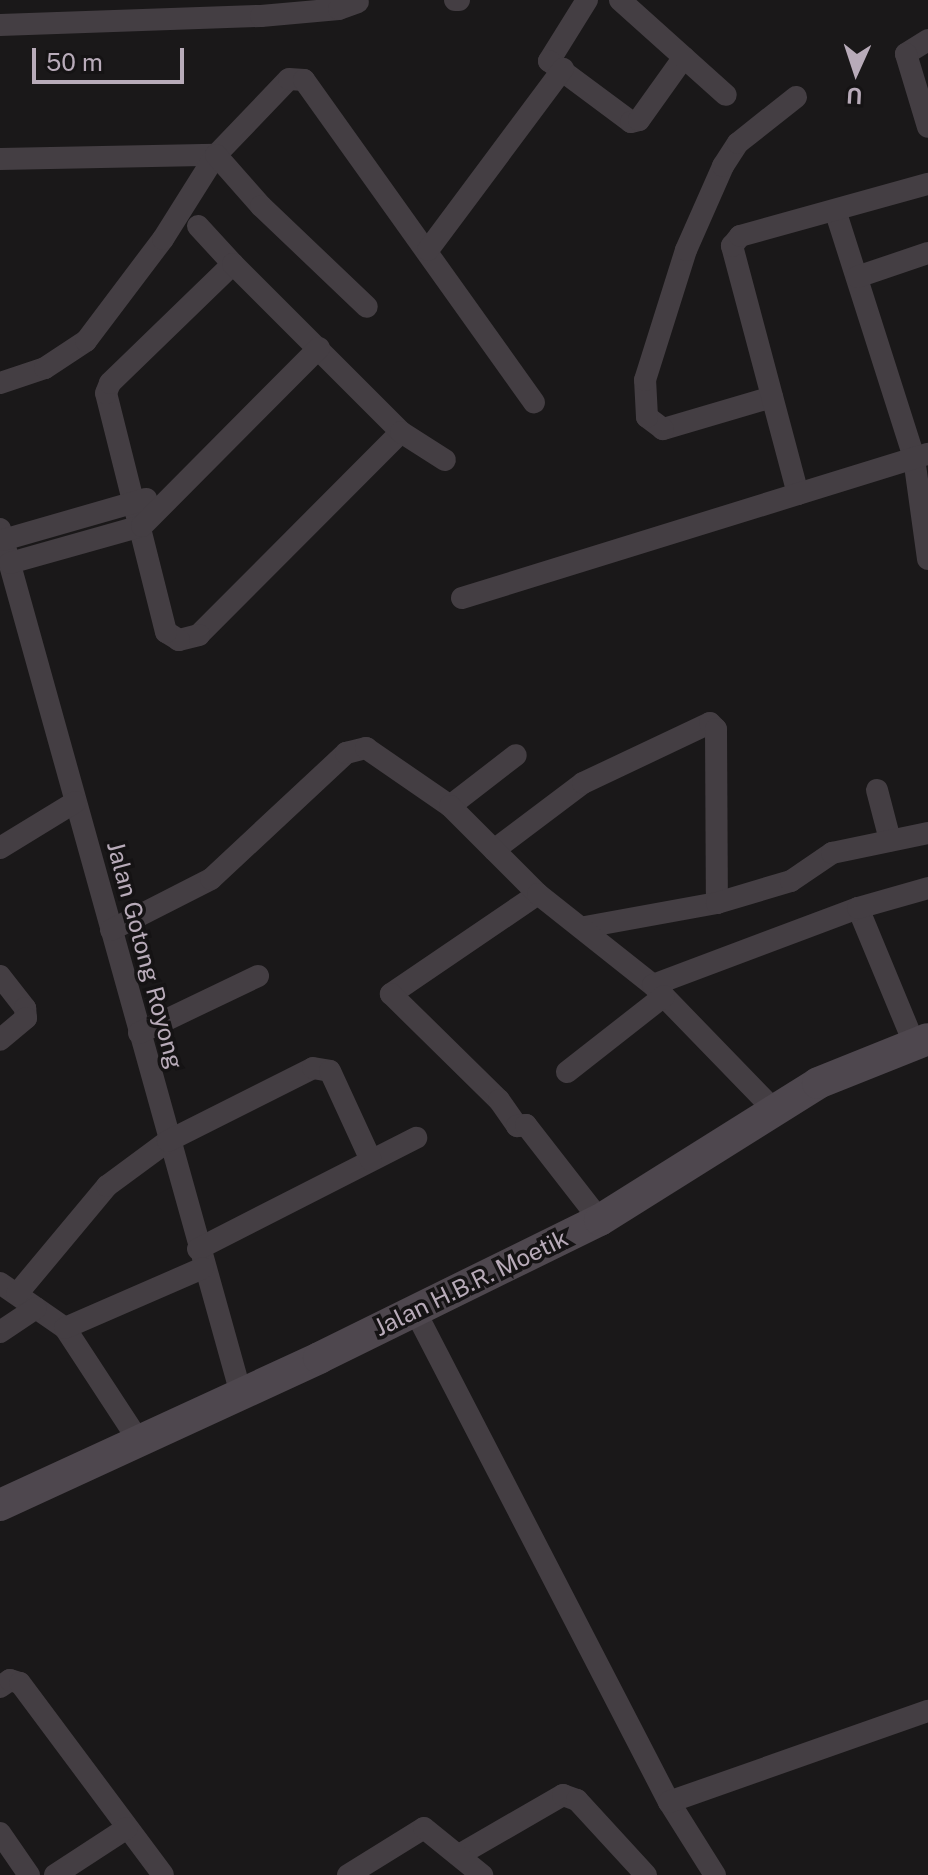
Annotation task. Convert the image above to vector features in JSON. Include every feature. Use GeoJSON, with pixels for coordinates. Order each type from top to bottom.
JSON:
{"type":"FeatureCollection","features":[{"type":"Feature","properties":{"kind":"street"},"geometry":{"type":"LineString","coordinates":[[587,0],[549,61],[634,122],[684,57]]}},
{"type":"Feature","properties":{"kind":"street"},"geometry":{"type":"LineString","coordinates":[[620,0],[726,95]]}},
{"type":"Feature","properties":{"kind":"street"},"geometry":{"type":"LineString","coordinates":[[0,25],[246,17],[339,9],[358,2]]}},
{"type":"Feature","properties":{"kind":"street"},"geometry":{"type":"LineString","coordinates":[[928,40],[906,54],[928,127]]}},
{"type":"Feature","properties":{"kind":"street"},"geometry":{"type":"LineString","coordinates":[[428,250],[563,69]]}},
{"type":"Feature","properties":{"kind":"street"},"geometry":{"type":"LineString","coordinates":[[0,383],[45,368],[86,341],[163,239],[216,155],[289,79],[304,80],[534,402]]}},
{"type":"Feature","properties":{"kind":"street"},"geometry":{"type":"LineString","coordinates":[[772,397],[663,429],[647,417],[645,380],[686,250],[723,166],[738,143],[796,97]]}},
{"type":"Feature","properties":{"kind":"street"},"geometry":{"type":"LineString","coordinates":[[0,159],[216,155],[261,206],[295,233],[367,307]]}},
{"type":"Feature","properties":{"kind":"street"},"geometry":{"type":"LineString","coordinates":[[798,494],[732,246],[740,236],[836,213],[928,184]]}},
{"type":"Feature","properties":{"kind":"street"},"geometry":{"type":"LineString","coordinates":[[836,213],[921,456],[928,559]]}},
{"type":"Feature","properties":{"kind":"street"},"geometry":{"type":"LineString","coordinates":[[198,226],[401,432],[445,460]]}},
{"type":"Feature","properties":{"kind":"street"},"geometry":{"type":"LineString","coordinates":[[857,277],[928,253]]}},
{"type":"Feature","properties":{"kind":"street"},"geometry":{"type":"LineString","coordinates":[[233,264],[107,388],[166,632],[190,639],[401,432]]}},
{"type":"Feature","properties":{"kind":"street"},"geometry":{"type":"LineString","coordinates":[[10,563],[142,526],[319,348]]}},
{"type":"Feature","properties":{"kind":"street"},"geometry":{"type":"LineString","coordinates":[[462,598],[921,456]]}},
{"type":"Feature","properties":{"kind":"street"},"geometry":{"type":"LineString","coordinates":[[2,535],[182,489]]}},
{"type":"Feature","properties":{"kind":"street","name":"Jalan Gotong Royong"},"geometry":{"type":"LineString","coordinates":[[2,535],[10,563],[9,596],[75,802],[200,1258],[241,1394]]}},
{"type":"Feature","properties":{"kind":"street"},"geometry":{"type":"LineString","coordinates":[[494,850],[583,783],[710,723],[716,729],[717,903]]}},
{"type":"Feature","properties":{"kind":"street"},"geometry":{"type":"LineString","coordinates":[[111,930],[211,879],[356,747],[366,748],[450,806],[538,894],[585,927],[659,990],[773,1109]]}},
{"type":"Feature","properties":{"kind":"street"},"geometry":{"type":"LineString","coordinates":[[450,806],[516,755]]}},
{"type":"Feature","properties":{"kind":"street"},"geometry":{"type":"LineString","coordinates":[[877,790],[890,840]]}},
{"type":"Feature","properties":{"kind":"street"},"geometry":{"type":"LineString","coordinates":[[0,848],[75,802]]}},
{"type":"Feature","properties":{"kind":"street"},"geometry":{"type":"LineString","coordinates":[[585,927],[717,903],[791,881],[832,853],[928,833]]}},
{"type":"Feature","properties":{"kind":"street"},"geometry":{"type":"LineString","coordinates":[[567,1072],[659,990],[858,908],[928,888]]}},
{"type":"Feature","properties":{"kind":"street"},"geometry":{"type":"LineString","coordinates":[[538,894],[391,994],[499,1100],[517,1126],[526,1125],[600,1220]]}},
{"type":"Feature","properties":{"kind":"street"},"geometry":{"type":"LineString","coordinates":[[858,908],[921,1041]]}},
{"type":"Feature","properties":{"kind":"street"},"geometry":{"type":"LineString","coordinates":[[0,976],[26,1013],[23,1024],[0,1040]]}},
{"type":"Feature","properties":{"kind":"street"},"geometry":{"type":"LineString","coordinates":[[139,1033],[258,976]]}},
{"type":"Feature","properties":{"kind":"street","name":"Jalan H.B.R. Moetik"},"geometry":{"type":"LineString","coordinates":[[0,1505],[241,1394],[600,1220],[773,1109],[857,1064],[921,1041]]}},
{"type":"Feature","properties":{"kind":"street"},"geometry":{"type":"LineString","coordinates":[[139,1441],[65,1328],[9,1289],[90,1202],[168,1141],[324,1066],[371,1160]]}},
{"type":"Feature","properties":{"kind":"street"},"geometry":{"type":"LineString","coordinates":[[65,1328],[200,1258],[371,1160],[416,1138]]}},
{"type":"Feature","properties":{"kind":"street"},"geometry":{"type":"LineString","coordinates":[[0,1332],[36,1308]]}},
{"type":"Feature","properties":{"kind":"street"},"geometry":{"type":"LineString","coordinates":[[415,1311],[669,1802],[715,1875]]}},
{"type":"Feature","properties":{"kind":"street"},"geometry":{"type":"LineString","coordinates":[[0,1687],[10,1680],[20,1683],[163,1875]]}},
{"type":"Feature","properties":{"kind":"street"},"geometry":{"type":"LineString","coordinates":[[669,1802],[928,1711]]}},
{"type":"Feature","properties":{"kind":"street"},"geometry":{"type":"LineString","coordinates":[[459,1855],[563,1795],[577,1800],[646,1875]]}},
{"type":"Feature","properties":{"kind":"street"},"geometry":{"type":"LineString","coordinates":[[55,1875],[127,1828]]}},
{"type":"Feature","properties":{"kind":"street"},"geometry":{"type":"LineString","coordinates":[[348,1875],[421,1828],[432,1830],[482,1875]]}},
{"type":"Feature","properties":{"kind":"street"},"geometry":{"type":"LineString","coordinates":[[0,1833],[29,1875]]}}]}
